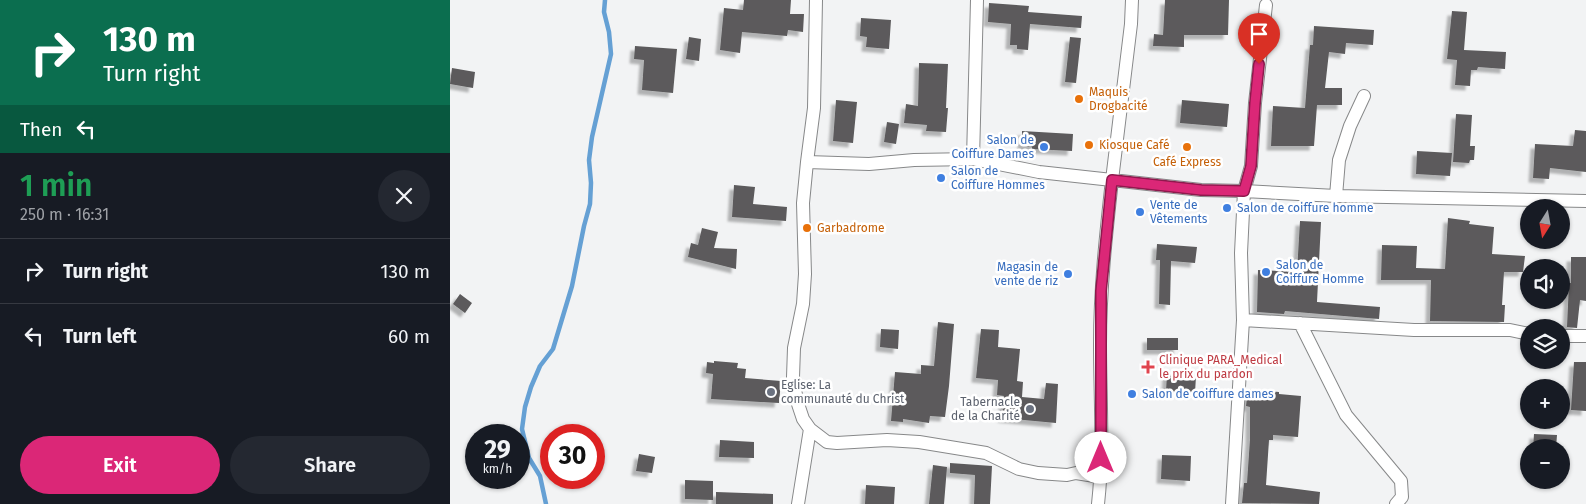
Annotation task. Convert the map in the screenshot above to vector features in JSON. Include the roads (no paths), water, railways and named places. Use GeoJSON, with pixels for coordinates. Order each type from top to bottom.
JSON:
{"type":"FeatureCollection","features":[{"type":"Feature","properties":{"kind":"street"},"geometry":{"type":"LineString","coordinates":[[816,0],[814,108],[803,203],[805,274],[794,348],[793,377],[797,401],[803,419],[810,429],[827,442],[837,444],[886,440],[919,442],[986,453],[1019,469],[1038,473],[1067,476],[1076,473],[1101,477]]}},
{"type":"Feature","properties":{"kind":"street"},"geometry":{"type":"LineString","coordinates":[[973,159],[976,0]]}},
{"type":"Feature","properties":{"kind":"street"},"geometry":{"type":"LineString","coordinates":[[1098,504],[1101,477],[1101,291],[1131,24],[1132,0]]}},
{"type":"Feature","properties":{"kind":"street"},"geometry":{"type":"LineString","coordinates":[[1232,504],[1242,320],[1241,253],[1244,191],[1251,166],[1255,103],[1266,5]]}},
{"type":"Feature","properties":{"kind":"street"},"geometry":{"type":"LineString","coordinates":[[1336,196],[1339,160],[1350,126],[1364,96]]}},
{"type":"Feature","properties":{"kind":"street"},"geometry":{"type":"LineString","coordinates":[[807,162],[870,164],[914,160],[973,159],[1039,172],[1201,190],[1336,196],[1586,201]]}},
{"type":"Feature","properties":{"kind":"street"},"geometry":{"type":"LineString","coordinates":[[1242,320],[1375,326],[1414,330],[1510,330],[1520,332]]}},
{"type":"Feature","properties":{"kind":"street"},"geometry":{"type":"LineString","coordinates":[[1300,323],[1346,415],[1401,481],[1402,497],[1396,504]]}},
{"type":"Feature","properties":{"kind":"street"},"geometry":{"type":"LineString","coordinates":[[1570,336],[1586,336]]}},
{"type":"Feature","properties":{"kind":"street"},"geometry":{"type":"LineString","coordinates":[[798,504],[810,429]]}},
{"type":"Feature","properties":{"kind":"waterway"},"geometry":{"type":"LineString","coordinates":[[546,504],[540,476],[529,458],[522,429],[525,407],[531,387],[540,366],[553,349],[572,286],[590,204],[589,160],[592,137],[611,54],[609,32],[604,12],[605,0]]}},
{"type":"Feature","properties":{"kind":"place","name":"Maquis Drogbacité"},"geometry":{"type":"Point","coordinates":[1079,99]}},
{"type":"Feature","properties":{"kind":"place","name":"Kiosque Café"},"geometry":{"type":"Point","coordinates":[1089,145]}},
{"type":"Feature","properties":{"kind":"place","name":"Salon de Coiffure Dames"},"geometry":{"type":"Point","coordinates":[1044,147]}},
{"type":"Feature","properties":{"kind":"place","name":"Café Express"},"geometry":{"type":"Point","coordinates":[1187,147]}},
{"type":"Feature","properties":{"kind":"place","name":"Salon de Coiffure Hommes"},"geometry":{"type":"Point","coordinates":[941,178]}},
{"type":"Feature","properties":{"kind":"place","name":"Salon de coiffure homme"},"geometry":{"type":"Point","coordinates":[1227,208]}},
{"type":"Feature","properties":{"kind":"place","name":"Vente de Vêtements"},"geometry":{"type":"Point","coordinates":[1140,212]}},
{"type":"Feature","properties":{"kind":"place","name":"Garbadrome"},"geometry":{"type":"Point","coordinates":[807,228]}},
{"type":"Feature","properties":{"kind":"place","name":"Salon de Coiffure Homme"},"geometry":{"type":"Point","coordinates":[1266,272]}},
{"type":"Feature","properties":{"kind":"place","name":"Magasin de vente de riz"},"geometry":{"type":"Point","coordinates":[1068,274]}},
{"type":"Feature","properties":{"kind":"place","name":"Clinique PARA_Medical le prix du pardon"},"geometry":{"type":"Point","coordinates":[1148,367]}},
{"type":"Feature","properties":{"kind":"place","name":"Eglise: La communauté du Christ"},"geometry":{"type":"Point","coordinates":[771,392]}},
{"type":"Feature","properties":{"kind":"place","name":"Salon de coiffure dames"},"geometry":{"type":"Point","coordinates":[1132,394]}},
{"type":"Feature","properties":{"kind":"place","name":"Tabernacle de la Charité"},"geometry":{"type":"Point","coordinates":[1030,409]}}]}
